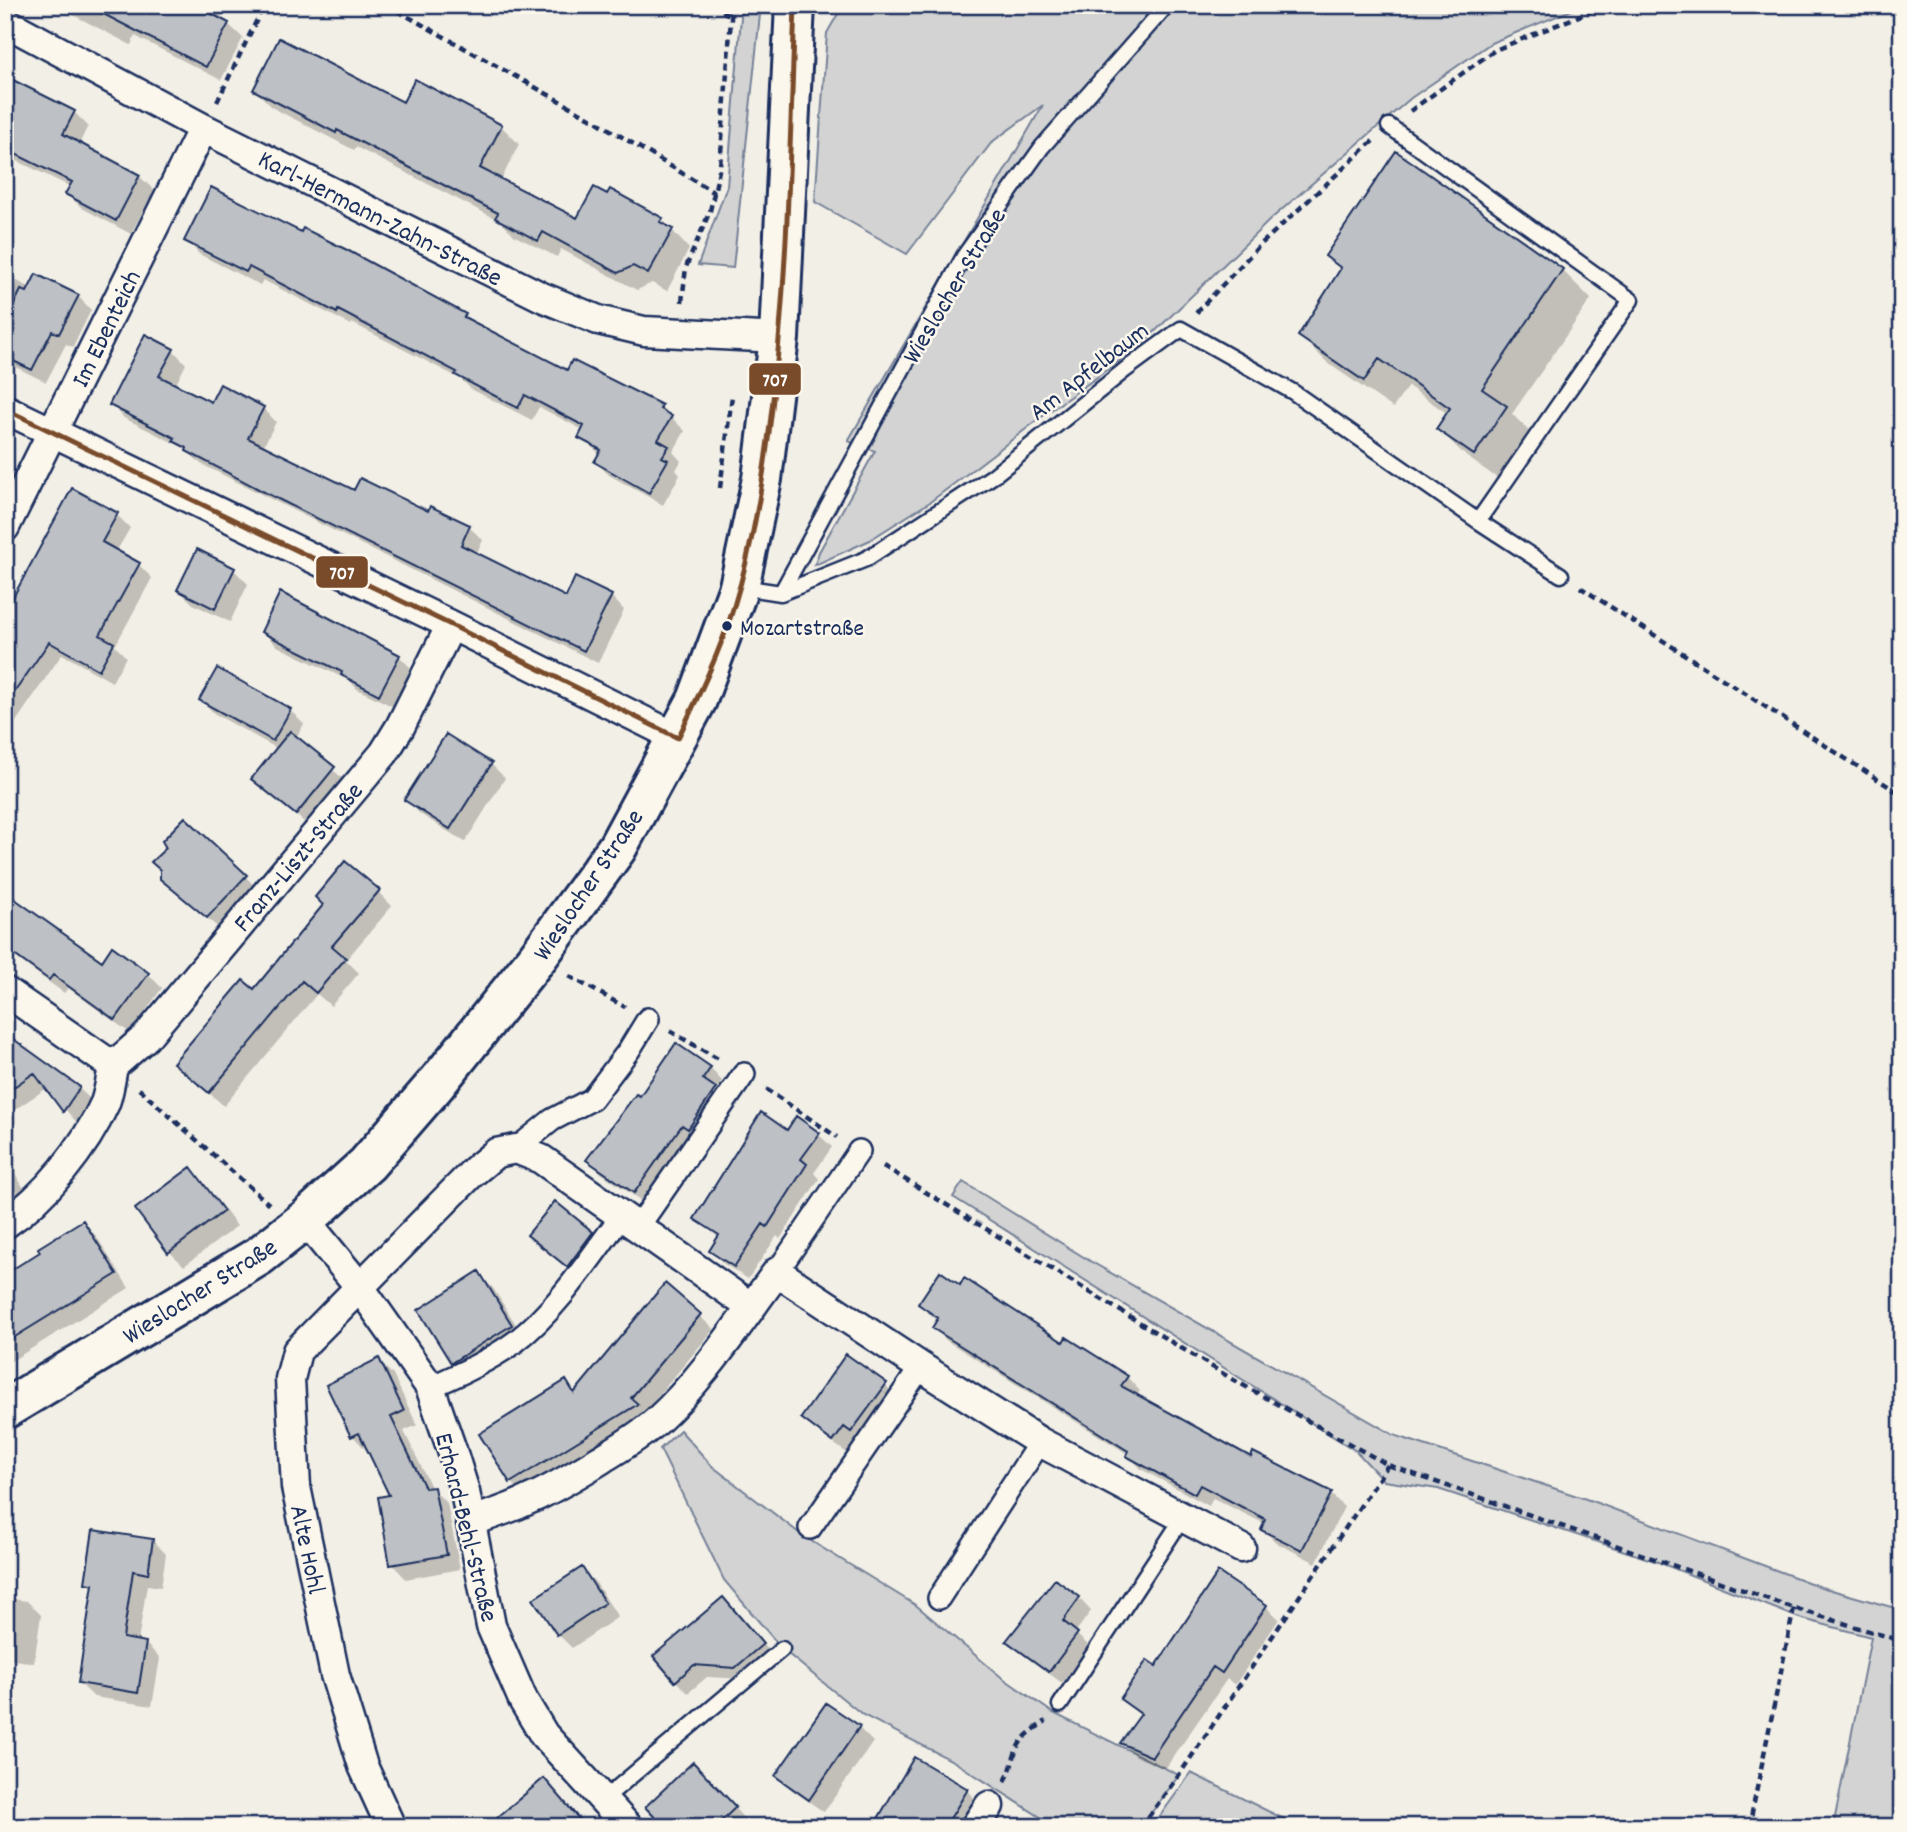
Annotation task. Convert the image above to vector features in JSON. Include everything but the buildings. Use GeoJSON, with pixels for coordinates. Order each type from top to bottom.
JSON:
{"type":"FeatureCollection","features":[{"type":"Feature","properties":{"kind":"main road","name":"Wieslocher Straße"},"geometry":{"type":"LineString","coordinates":[[5,1409],[259,1256],[301,1224],[367,1164],[437,1083],[537,958],[617,848],[697,700],[739,587],[762,479],[779,338],[794,5]]}},
{"type":"Feature","properties":{"kind":"street","name":"Karl-Hermann-Zahn-Straße"},"geometry":{"type":"LineString","coordinates":[[5,22],[203,128],[542,297],[598,320],[644,331],[779,338]]}},
{"type":"Feature","properties":{"kind":"street","name":"Im Ebenteich"},"geometry":{"type":"LineString","coordinates":[[5,527],[203,128]]}},
{"type":"Feature","properties":{"kind":"street"},"geometry":{"type":"LineString","coordinates":[[5,410],[451,625],[678,738]]}},
{"type":"Feature","properties":{"kind":"street","name":"Franz-Liszt-Straße"},"geometry":{"type":"LineString","coordinates":[[113,1066],[146,1037],[384,753],[400,727],[451,625]]}},
{"type":"Feature","properties":{"kind":"street"},"geometry":{"type":"LineString","coordinates":[[5,991],[113,1066],[105,1102],[85,1137],[54,1181],[22,1212],[5,1224]]}},
{"type":"Feature","properties":{"kind":"street"},"geometry":{"type":"LineString","coordinates":[[648,1019],[629,1050],[592,1099],[552,1121],[516,1149],[548,1163],[751,1307]]}},
{"type":"Feature","properties":{"kind":"street"},"geometry":{"type":"LineString","coordinates":[[430,1387],[457,1376],[515,1342],[543,1315],[630,1221],[744,1074]]}},
{"type":"Feature","properties":{"kind":"street","name":"Alte Hohl"},"geometry":{"type":"LineString","coordinates":[[391,1827],[363,1766],[335,1675],[296,1487],[290,1379],[297,1351],[359,1286],[472,1173],[496,1153],[516,1149]]}},
{"type":"Feature","properties":{"kind":"street"},"geometry":{"type":"LineString","coordinates":[[471,1521],[510,1510],[555,1489],[656,1422],[692,1385],[751,1307],[859,1151]]}},
{"type":"Feature","properties":{"kind":"street","name":"Erhard-Behl-Straße"},"geometry":{"type":"LineString","coordinates":[[301,1224],[359,1286],[430,1387],[452,1447],[471,1521],[491,1626],[523,1700],[544,1735],[628,1827]]}},
{"type":"Feature","properties":{"kind":"street"},"geometry":{"type":"LineString","coordinates":[[777,1272],[1040,1442],[1241,1548]]}},
{"type":"Feature","properties":{"kind":"street"},"geometry":{"type":"LineString","coordinates":[[810,1528],[921,1367]]}},
{"type":"Feature","properties":{"kind":"street"},"geometry":{"type":"LineString","coordinates":[[939,1598],[1040,1442]]}},
{"type":"Feature","properties":{"kind":"lane","name":"Wieslocher Straße"},"geometry":{"type":"LineString","coordinates":[[781,593],[964,257],[1042,146],[1167,5]]}},
{"type":"Feature","properties":{"kind":"lane"},"geometry":{"type":"LineString","coordinates":[[1389,126],[1631,300],[1478,521]]}},
{"type":"Feature","properties":{"kind":"lane","name":"Am Apfelbaum"},"geometry":{"type":"LineString","coordinates":[[739,587],[781,593],[866,559],[993,476],[1125,370],[1181,329],[1293,392],[1478,521],[1561,575]]}},
{"type":"Feature","properties":{"kind":"lane"},"geometry":{"type":"LineString","coordinates":[[1060,1705],[1182,1519]]}},
{"type":"Feature","properties":{"kind":"lane"},"geometry":{"type":"LineString","coordinates":[[604,1799],[782,1649]]}},
{"type":"Feature","properties":{"kind":"path"},"geometry":{"type":"LineString","coordinates":[[203,128],[264,5]]}},
{"type":"Feature","properties":{"kind":"path"},"geometry":{"type":"LineString","coordinates":[[387,5],[594,121],[715,193]]}},
{"type":"Feature","properties":{"kind":"path"},"geometry":{"type":"LineString","coordinates":[[712,5],[731,16]]}},
{"type":"Feature","properties":{"kind":"path"},"geometry":{"type":"LineString","coordinates":[[678,334],[686,267],[710,211],[720,166],[732,5]]}},
{"type":"Feature","properties":{"kind":"path"},"geometry":{"type":"LineString","coordinates":[[719,496],[733,390]]}},
{"type":"Feature","properties":{"kind":"path"},"geometry":{"type":"LineString","coordinates":[[1561,575],[1902,795]]}},
{"type":"Feature","properties":{"kind":"path"},"geometry":{"type":"LineString","coordinates":[[537,958],[744,1074],[859,1151],[1232,1379],[1388,1465],[1794,1608],[1902,1642]]}},
{"type":"Feature","properties":{"kind":"path"},"geometry":{"type":"LineString","coordinates":[[113,1066],[301,1224]]}},
{"type":"Feature","properties":{"kind":"path"},"geometry":{"type":"LineString","coordinates":[[1141,1827],[1388,1465]]}},
{"type":"Feature","properties":{"kind":"path"},"geometry":{"type":"LineString","coordinates":[[1749,1827],[1794,1608]]}},
{"type":"Feature","properties":{"kind":"path"},"geometry":{"type":"LineString","coordinates":[[982,1816],[1011,1772],[1017,1747],[1027,1734],[1048,1720],[1060,1705]]}},
{"type":"Feature","properties":{"kind":"shaded area"},"geometry":{"type":"Polygon","coordinates":[[[742,5],[761,5],[733,268],[698,265],[727,186],[742,5]]]}},
{"type":"Feature","properties":{"kind":"shaded area"},"geometry":{"type":"Polygon","coordinates":[[[843,5],[1584,5],[1491,43],[1411,98],[1271,219],[1139,347],[930,502],[868,541],[815,565],[819,552],[875,451],[848,441],[1043,105],[992,142],[907,254],[815,202],[827,33],[843,5]]]}},
{"type":"Feature","properties":{"kind":"shaded area"},"geometry":{"type":"Polygon","coordinates":[[[963,1182],[1090,1261],[1394,1435],[1589,1500],[1821,1587],[1902,1610],[1902,1827],[1833,1827],[1871,1637],[1799,1618],[1658,1562],[1438,1489],[1384,1481],[1356,1451],[953,1197],[963,1182]]]}},
{"type":"Feature","properties":{"kind":"shaded area"},"geometry":{"type":"Polygon","coordinates":[[[680,1430],[712,1466],[803,1536],[917,1606],[1000,1676],[1053,1713],[1179,1775],[1141,1827],[1056,1827],[953,1761],[863,1715],[782,1649],[724,1580],[660,1449],[680,1430]]]}},
{"type":"Feature","properties":{"kind":"shaded area"},"geometry":{"type":"Polygon","coordinates":[[[1191,1773],[1300,1827],[1152,1827],[1191,1773]]]}},
{"type":"Feature","properties":{"kind":"transit line","name":"707"},"geometry":{"type":"LineString","coordinates":[[678,738],[709,673],[728,623],[753,533],[762,483],[782,308],[795,5]]}},
{"type":"Feature","properties":{"kind":"transit line","name":"707"},"geometry":{"type":"LineString","coordinates":[[5,409],[678,738]]}},
{"type":"Feature","properties":{"kind":"place","name":"Mozartstraße"},"geometry":{"type":"Point","coordinates":[727,626]}}]}
